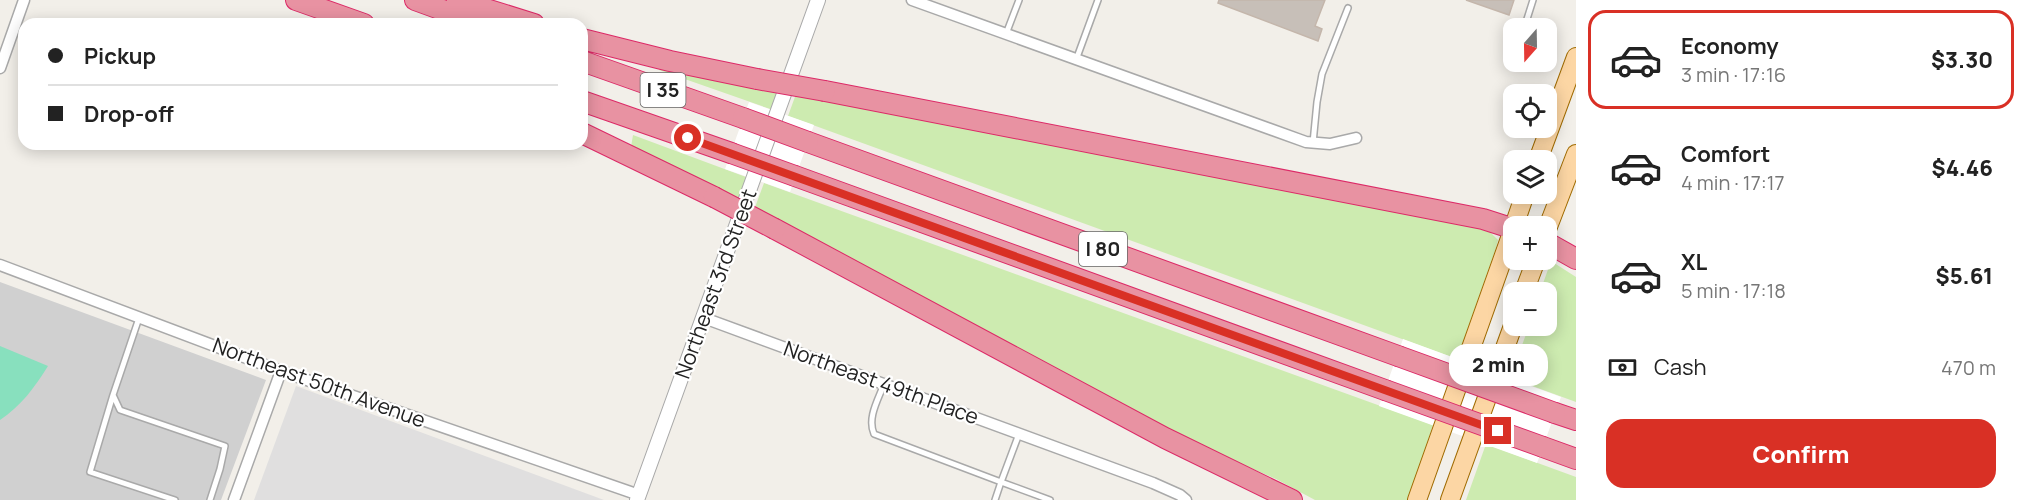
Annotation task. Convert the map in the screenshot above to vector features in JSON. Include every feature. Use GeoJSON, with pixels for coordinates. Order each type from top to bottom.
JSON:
{"type":"FeatureCollection","features":[{"type":"Feature","properties":{"kind":"highway"},"geometry":{"type":"LineString","coordinates":[[278,0],[319,18]]}},
{"type":"Feature","properties":{"kind":"highway"},"geometry":{"type":"LineString","coordinates":[[296,0],[347,18]]}},
{"type":"Feature","properties":{"kind":"highway"},"geometry":{"type":"LineString","coordinates":[[415,0],[464,18]]}},
{"type":"Feature","properties":{"kind":"highway"},"geometry":{"type":"LineString","coordinates":[[457,0],[515,18]]}},
{"type":"Feature","properties":{"kind":"highway"},"geometry":{"type":"LineString","coordinates":[[588,41],[757,79],[1483,219],[1503,225]]}},
{"type":"Feature","properties":{"kind":"highway","name":"I 35"},"geometry":{"type":"LineString","coordinates":[[588,63],[743,118]]}},
{"type":"Feature","properties":{"kind":"highway","name":"I 80"},"geometry":{"type":"LineString","coordinates":[[588,103],[1576,459]]}},
{"type":"Feature","properties":{"kind":"highway","name":"I 80"},"geometry":{"type":"LineString","coordinates":[[743,118],[1576,420]]}},
{"type":"Feature","properties":{"kind":"highway"},"geometry":{"type":"LineString","coordinates":[[588,136],[714,197],[1165,438],[1292,500]]}},
{"type":"Feature","properties":{"kind":"highway"},"geometry":{"type":"LineString","coordinates":[[1557,248],[1576,259]]}},
{"type":"Feature","properties":{"kind":"main road"},"geometry":{"type":"LineString","coordinates":[[1542,150],[1576,57]]}},
{"type":"Feature","properties":{"kind":"main road"},"geometry":{"type":"LineString","coordinates":[[1552,216],[1576,154]]}},
{"type":"Feature","properties":{"kind":"main road"},"geometry":{"type":"LineString","coordinates":[[1417,500],[1503,256]]}},
{"type":"Feature","properties":{"kind":"main road"},"geometry":{"type":"LineString","coordinates":[[1450,500],[1509,336]]}},
{"type":"Feature","properties":{"kind":"street"},"geometry":{"type":"LineString","coordinates":[[0,68],[24,0]]}},
{"type":"Feature","properties":{"kind":"street","name":"Northeast 3rd Street"},"geometry":{"type":"LineString","coordinates":[[638,497],[818,0]]}},
{"type":"Feature","properties":{"kind":"street"},"geometry":{"type":"LineString","coordinates":[[912,0],[1313,143],[1330,144],[1356,138]]}},
{"type":"Feature","properties":{"kind":"street","name":"Northeast 50th Avenue"},"geometry":{"type":"LineString","coordinates":[[0,266],[281,371],[638,497]]}},
{"type":"Feature","properties":{"kind":"street","name":"Northeast 49th Place"},"geometry":{"type":"LineString","coordinates":[[704,318],[1153,483],[1186,500]]}},
{"type":"Feature","properties":{"kind":"street"},"geometry":{"type":"LineString","coordinates":[[234,500],[281,371]]}},
{"type":"Feature","properties":{"kind":"lane"},"geometry":{"type":"LineString","coordinates":[[1006,34],[1018,0]]}},
{"type":"Feature","properties":{"kind":"lane"},"geometry":{"type":"LineString","coordinates":[[1076,60],[1098,0]]}},
{"type":"Feature","properties":{"kind":"lane"},"geometry":{"type":"LineString","coordinates":[[1527,18],[1533,0]]}},
{"type":"Feature","properties":{"kind":"lane"},"geometry":{"type":"LineString","coordinates":[[1313,143],[1322,74],[1348,8]]}},
{"type":"Feature","properties":{"kind":"lane"},"geometry":{"type":"LineString","coordinates":[[140,318],[113,394],[90,472],[175,500]]}},
{"type":"Feature","properties":{"kind":"lane"},"geometry":{"type":"LineString","coordinates":[[884,384],[871,419],[874,434],[1050,500]]}},
{"type":"Feature","properties":{"kind":"lane"},"geometry":{"type":"LineString","coordinates":[[113,394],[120,410],[225,446],[210,500]]}},
{"type":"Feature","properties":{"kind":"lane"},"geometry":{"type":"LineString","coordinates":[[995,500],[1019,434]]}},
{"type":"Feature","properties":{"kind":"shaded area"},"geometry":{"type":"Polygon","coordinates":[[[0,282],[266,380],[221,500],[0,500],[0,282]]]}},
{"type":"Feature","properties":{"kind":"shaded area"},"geometry":{"type":"Polygon","coordinates":[[[296,386],[604,500],[254,500],[296,386]]]}},
{"type":"Feature","properties":{"kind":"green space"},"geometry":{"type":"Polygon","coordinates":[[[661,66],[780,91],[773,110],[659,70],[661,66]]]}},
{"type":"Feature","properties":{"kind":"green space"},"geometry":{"type":"Polygon","coordinates":[[[796,94],[1460,222],[1490,232],[1498,240],[1457,359],[788,116],[796,94]]]}},
{"type":"Feature","properties":{"kind":"green space"},"geometry":{"type":"Polygon","coordinates":[[[633,135],[746,177],[738,201],[631,147],[633,135]]]}},
{"type":"Feature","properties":{"kind":"green space"},"geometry":{"type":"Polygon","coordinates":[[[764,183],[1433,425],[1408,500],[1315,500],[1276,479],[1154,426],[754,210],[764,183]]]}},
{"type":"Feature","properties":{"kind":"green space"},"geometry":{"type":"Polygon","coordinates":[[[1557,265],[1576,277],[1576,402],[1510,378],[1525,336],[1557,336],[1557,282],[1544,282],[1548,270],[1557,270],[1557,265]]]}},
{"type":"Feature","properties":{"kind":"green space"},"geometry":{"type":"Polygon","coordinates":[[[0,346],[48,366],[27,396],[0,420],[0,346]]]}},
{"type":"Feature","properties":{"kind":"green space"},"geometry":{"type":"Polygon","coordinates":[[[1486,444],[1576,477],[1576,500],[1466,500],[1486,444]]]}},
{"type":"Feature","properties":{"kind":"pier"},"geometry":{"type":"Polygon","coordinates":[[[749,102],[814,125],[790,192],[725,169],[749,102]]]}},
{"type":"Feature","properties":{"kind":"pier"},"geometry":{"type":"Polygon","coordinates":[[[1403,339],[1561,397],[1537,463],[1379,406],[1403,339]]]}},
{"type":"Feature","properties":{"kind":"building"},"geometry":{"type":"Polygon","coordinates":[[[1219,0],[1325,0],[1315,26],[1322,29],[1318,41],[1218,3],[1219,0]]]}},
{"type":"Feature","properties":{"kind":"building"},"geometry":{"type":"Polygon","coordinates":[[[1466,0],[1514,0],[1509,15],[1466,0]]]}},
{"type":"Feature","properties":{"kind":"route"},"geometry":{"type":"LineString","coordinates":[[688,138],[1498,431]]}}]}
